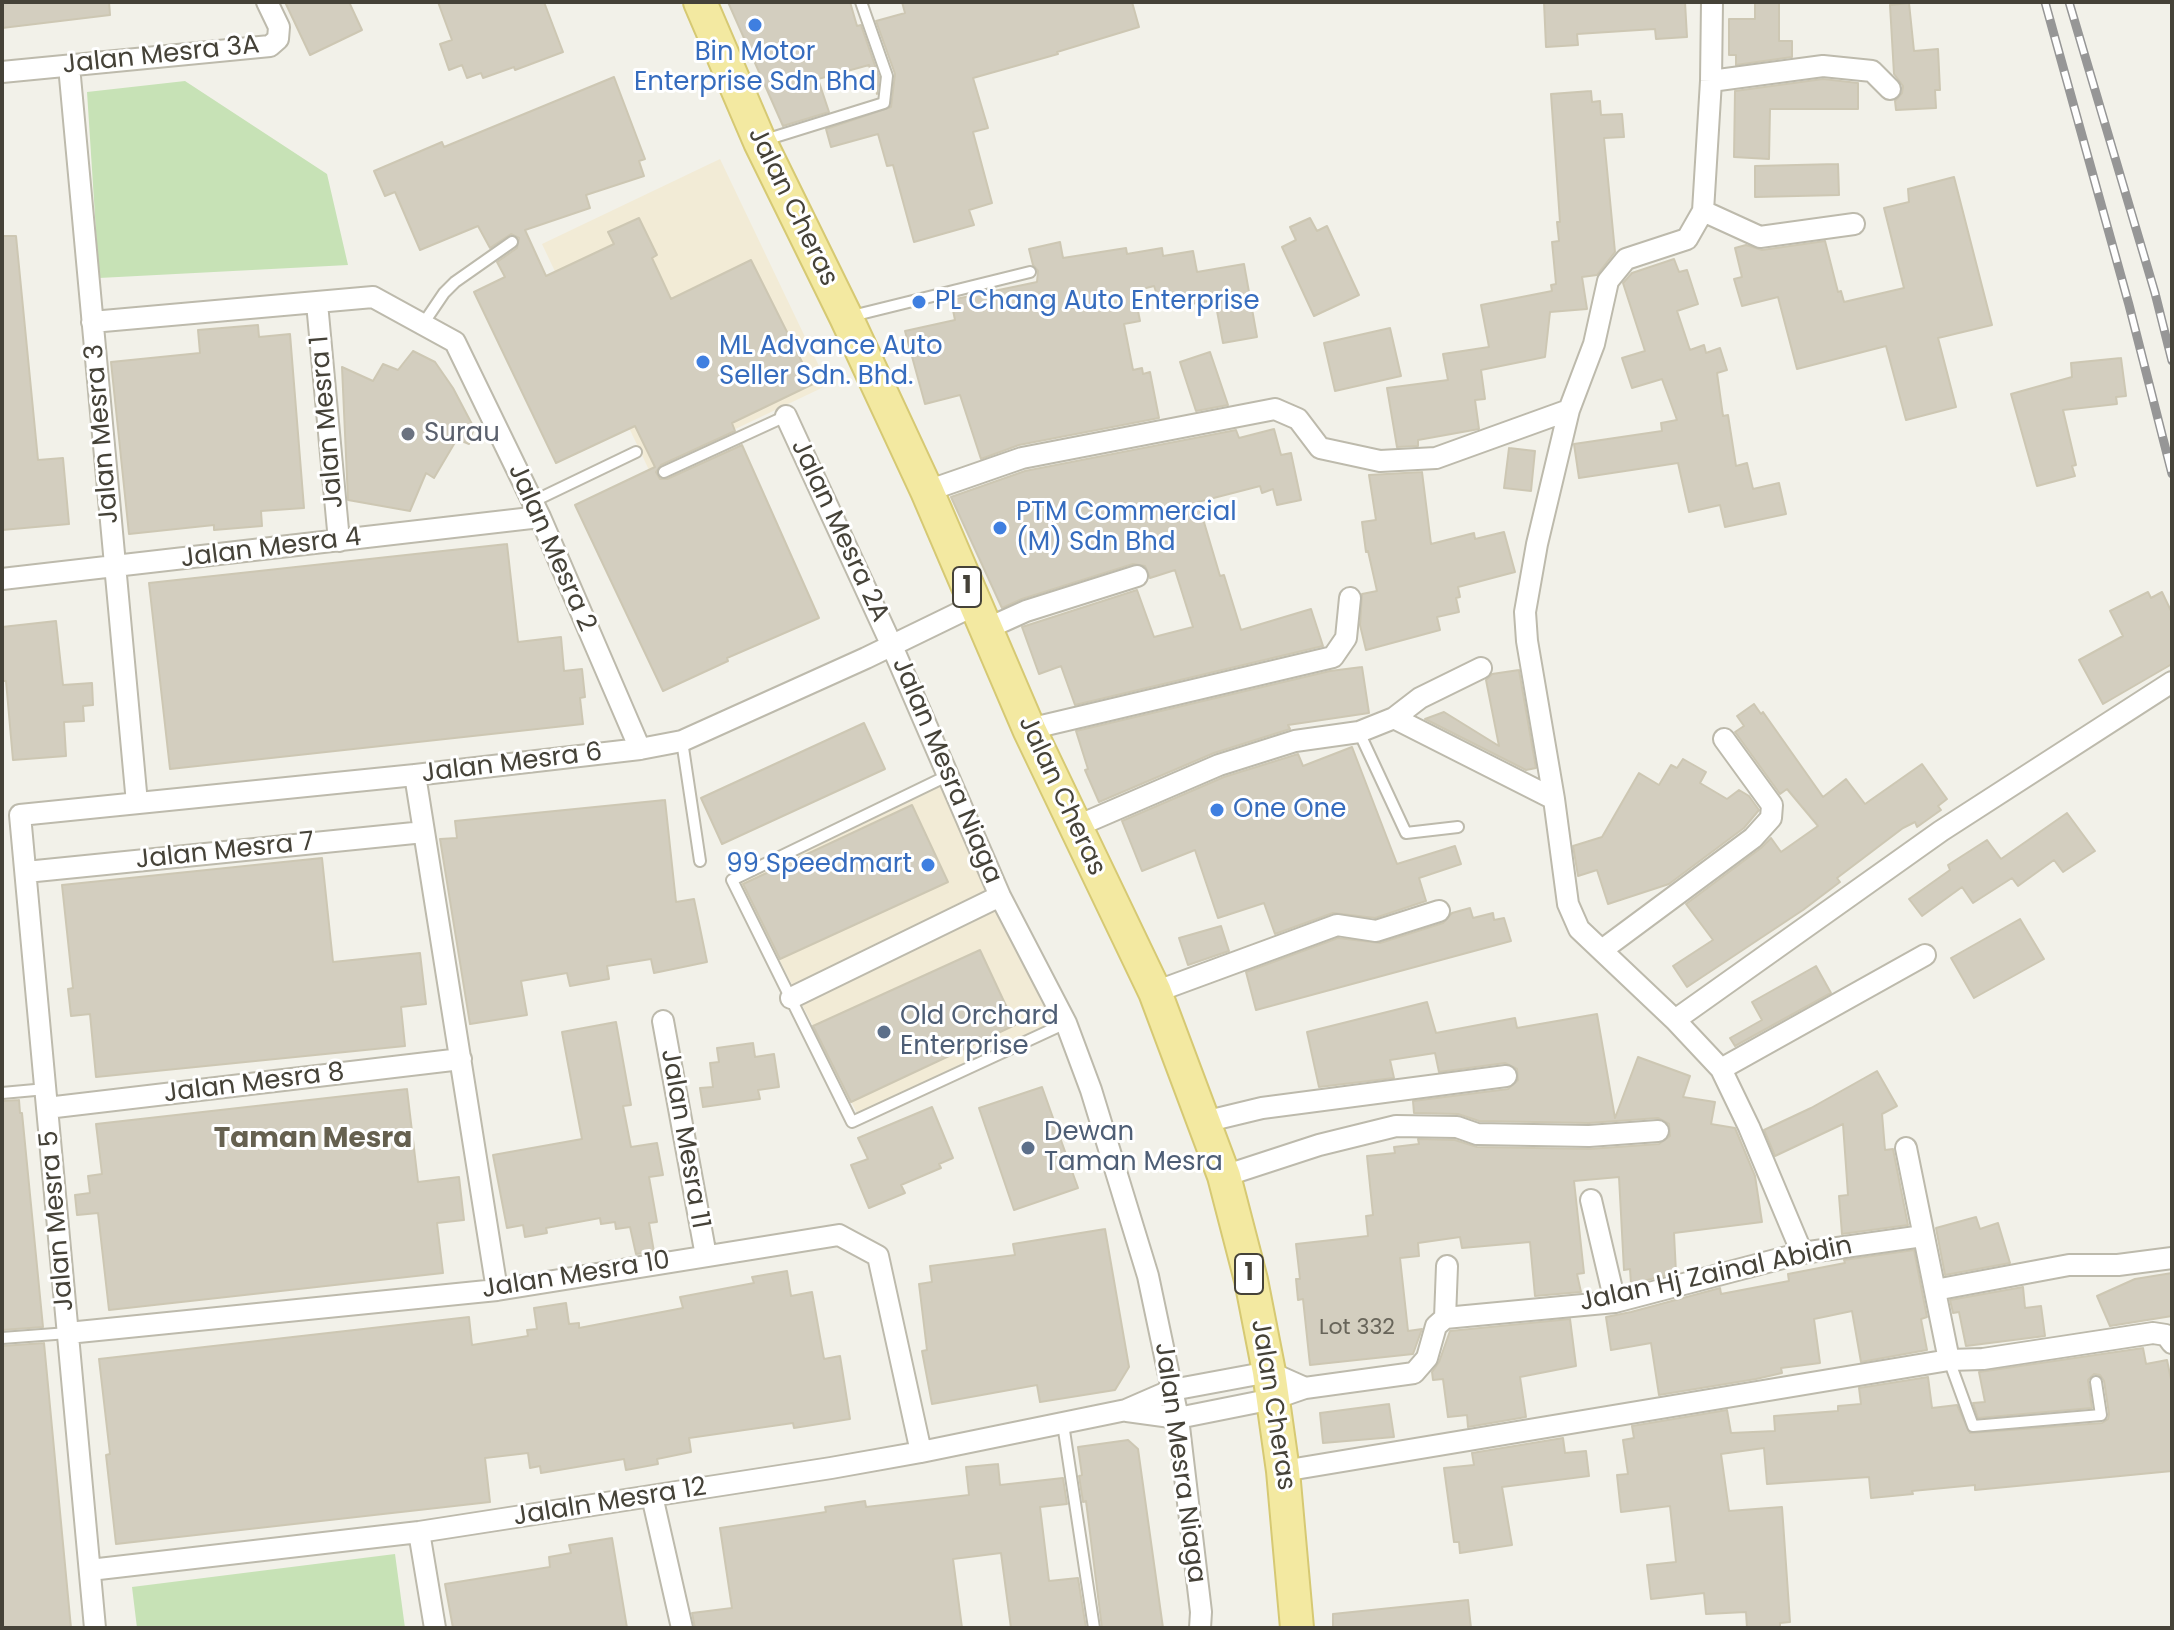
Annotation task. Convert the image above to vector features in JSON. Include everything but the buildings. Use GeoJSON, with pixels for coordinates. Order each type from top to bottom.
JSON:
{"type":"FeatureCollection","features":[{"type":"Feature","properties":{"kind":"main road","name":"Jalan Cheras"},"geometry":{"type":"LineString","coordinates":[[700,2],[760,142],[927,491],[1029,729],[1155,992],[1224,1176],[1251,1280],[1271,1386],[1283,1471],[1297,1628]]}},
{"type":"Feature","properties":{"kind":"street","name":"Jalan Mesra 3A"},"geometry":{"type":"LineString","coordinates":[[2,72],[270,46],[278,39],[279,27],[267,2]]}},
{"type":"Feature","properties":{"kind":"street"},"geometry":{"type":"LineString","coordinates":[[1712,2],[1703,211],[1687,239],[1626,259],[1608,281],[1594,344],[1569,410],[1537,544],[1525,612],[1527,641],[1568,904],[1579,929],[1675,1020],[1721,1069],[1802,1253]]}},
{"type":"Feature","properties":{"kind":"street","name":"Jalan Mesra 3"},"geometry":{"type":"LineString","coordinates":[[69,66],[137,803]]}},
{"type":"Feature","properties":{"kind":"street"},"geometry":{"type":"LineString","coordinates":[[1711,81],[1823,66],[1872,71],[1890,89]]}},
{"type":"Feature","properties":{"kind":"street"},"geometry":{"type":"LineString","coordinates":[[1703,211],[1760,237],[1854,224]]}},
{"type":"Feature","properties":{"kind":"street","name":"Jalan Mesra 2"},"geometry":{"type":"LineString","coordinates":[[92,322],[373,297],[455,342],[536,510],[640,749]]}},
{"type":"Feature","properties":{"kind":"street","name":"Jalan Mesra 1"},"geometry":{"type":"LineString","coordinates":[[317,303],[339,541]]}},
{"type":"Feature","properties":{"kind":"street"},"geometry":{"type":"LineString","coordinates":[[927,491],[1022,458],[1275,409],[1298,419],[1320,448],[1380,461],[1436,458],[1569,410]]}},
{"type":"Feature","properties":{"kind":"street","name":"Jalan Mesra 2A"},"geometry":{"type":"LineString","coordinates":[[786,416],[892,646]]}},
{"type":"Feature","properties":{"kind":"street","name":"Jalan Mesra 4"},"geometry":{"type":"LineString","coordinates":[[2,579],[339,541],[536,510]]}},
{"type":"Feature","properties":{"kind":"street","name":"Jalan Mesra 6"},"geometry":{"type":"LineString","coordinates":[[20,815],[415,775],[640,749],[682,741],[892,646],[980,617],[1026,611],[1137,576]]}},
{"type":"Feature","properties":{"kind":"street"},"geometry":{"type":"LineString","coordinates":[[1029,729],[1333,657],[1346,638],[1350,598]]}},
{"type":"Feature","properties":{"kind":"street","name":"Jalan Mesra Niaga"},"geometry":{"type":"LineString","coordinates":[[892,646],[1000,896],[1066,1023],[1091,1090],[1148,1276],[1178,1418],[1201,1612],[1200,1628]]}},
{"type":"Feature","properties":{"kind":"street"},"geometry":{"type":"LineString","coordinates":[[1075,827],[1219,765],[1295,741],[1359,732],[1394,718],[1420,698],[1481,668]]}},
{"type":"Feature","properties":{"kind":"street"},"geometry":{"type":"LineString","coordinates":[[1675,1020],[1941,831],[2172,682]]}},
{"type":"Feature","properties":{"kind":"street"},"geometry":{"type":"LineString","coordinates":[[1394,718],[1554,799]]}},
{"type":"Feature","properties":{"kind":"street"},"geometry":{"type":"LineString","coordinates":[[1602,950],[1753,838],[1771,818],[1772,805],[1724,739]]}},
{"type":"Feature","properties":{"kind":"street"},"geometry":{"type":"LineString","coordinates":[[415,775],[497,1290]]}},
{"type":"Feature","properties":{"kind":"street","name":"Jalan Mesra 5"},"geometry":{"type":"LineString","coordinates":[[20,815],[95,1628]]}},
{"type":"Feature","properties":{"kind":"street","name":"Jalan Mesra 7"},"geometry":{"type":"LineString","coordinates":[[26,872],[424,832]]}},
{"type":"Feature","properties":{"kind":"street","name":"Jalan Mesra Niaga"},"geometry":{"type":"LineString","coordinates":[[791,998],[1000,896]]}},
{"type":"Feature","properties":{"kind":"street"},"geometry":{"type":"LineString","coordinates":[[1155,992],[1337,925],[1376,931],[1439,911]]}},
{"type":"Feature","properties":{"kind":"street"},"geometry":{"type":"LineString","coordinates":[[1721,1069],[1925,955]]}},
{"type":"Feature","properties":{"kind":"street","name":"Jalan Mesra 11"},"geometry":{"type":"LineString","coordinates":[[663,1021],[706,1256]]}},
{"type":"Feature","properties":{"kind":"street","name":"Jalan Mesra 8"},"geometry":{"type":"LineString","coordinates":[[46,1099],[461,1059]]}},
{"type":"Feature","properties":{"kind":"street"},"geometry":{"type":"LineString","coordinates":[[1204,1122],[1262,1108],[1506,1076]]}},
{"type":"Feature","properties":{"kind":"street"},"geometry":{"type":"LineString","coordinates":[[1224,1176],[1319,1145],[1396,1126],[1457,1127],[1477,1134],[1589,1136],[1658,1131]]}},
{"type":"Feature","properties":{"kind":"street"},"geometry":{"type":"LineString","coordinates":[[1906,1148],[1949,1360]]}},
{"type":"Feature","properties":{"kind":"street"},"geometry":{"type":"LineString","coordinates":[[1591,1200],[1615,1302]]}},
{"type":"Feature","properties":{"kind":"street","name":"Jalan Mesra 10"},"geometry":{"type":"LineString","coordinates":[[68,1333],[497,1290],[839,1235],[878,1256],[921,1452]]}},
{"type":"Feature","properties":{"kind":"street","name":"Jalan Hj Zainal Abidin"},"geometry":{"type":"LineString","coordinates":[[1445,1318],[1615,1302],[1802,1253],[1923,1236]]}},
{"type":"Feature","properties":{"kind":"street"},"geometry":{"type":"LineString","coordinates":[[1935,1290],[2069,1265],[2118,1265],[2172,1258]]}},
{"type":"Feature","properties":{"kind":"street"},"geometry":{"type":"LineString","coordinates":[[1126,1410],[1172,1390],[1271,1386],[1305,1388],[1414,1373],[1427,1358],[1436,1326],[1445,1318],[1447,1266]]}},
{"type":"Feature","properties":{"kind":"street"},"geometry":{"type":"LineString","coordinates":[[1283,1471],[1949,1360],[1983,1359],[2153,1333],[2166,1335],[2172,1343]]}},
{"type":"Feature","properties":{"kind":"street"},"geometry":{"type":"LineString","coordinates":[[1126,1410],[1178,1418],[1271,1386]]}},
{"type":"Feature","properties":{"kind":"street","name":"Jalaln Mesra 12"},"geometry":{"type":"LineString","coordinates":[[90,1570],[419,1532],[921,1452],[1126,1410]]}},
{"type":"Feature","properties":{"kind":"street"},"geometry":{"type":"LineString","coordinates":[[652,1496],[682,1628]]}},
{"type":"Feature","properties":{"kind":"street"},"geometry":{"type":"LineString","coordinates":[[419,1532],[435,1628]]}},
{"type":"Feature","properties":{"kind":"lane"},"geometry":{"type":"LineString","coordinates":[[760,142],[884,103],[887,76],[861,2]]}},
{"type":"Feature","properties":{"kind":"lane"},"geometry":{"type":"LineString","coordinates":[[423,324],[455,282],[512,242]]}},
{"type":"Feature","properties":{"kind":"lane"},"geometry":{"type":"LineString","coordinates":[[846,317],[1030,272]]}},
{"type":"Feature","properties":{"kind":"lane"},"geometry":{"type":"LineString","coordinates":[[664,472],[786,416]]}},
{"type":"Feature","properties":{"kind":"lane"},"geometry":{"type":"LineString","coordinates":[[536,510],[636,452]]}},
{"type":"Feature","properties":{"kind":"lane"},"geometry":{"type":"LineString","coordinates":[[1359,732],[1406,833],[1458,827]]}},
{"type":"Feature","properties":{"kind":"lane"},"geometry":{"type":"LineString","coordinates":[[682,741],[700,861]]}},
{"type":"Feature","properties":{"kind":"lane"},"geometry":{"type":"LineString","coordinates":[[949,775],[732,880],[852,1122],[1066,1023]]}},
{"type":"Feature","properties":{"kind":"lane"},"geometry":{"type":"LineString","coordinates":[[2,1093],[46,1099]]}},
{"type":"Feature","properties":{"kind":"lane"},"geometry":{"type":"LineString","coordinates":[[2,1338],[68,1333]]}},
{"type":"Feature","properties":{"kind":"lane"},"geometry":{"type":"LineString","coordinates":[[1949,1360],[1973,1426],[2101,1415],[2096,1382]]}},
{"type":"Feature","properties":{"kind":"lane"},"geometry":{"type":"LineString","coordinates":[[1063,1424],[1094,1628]]}},
{"type":"Feature","properties":{"kind":"shaded area"},"geometry":{"type":"Polygon","coordinates":[[[720,159],[828,385],[649,470],[542,244],[720,159]]]}},
{"type":"Feature","properties":{"kind":"shaded area"},"geometry":{"type":"Polygon","coordinates":[[[943,784],[1055,1022],[857,1113],[740,882],[943,784]]]}},
{"type":"Feature","properties":{"kind":"green space"},"geometry":{"type":"Polygon","coordinates":[[[185,81],[327,174],[348,265],[99,278],[87,92],[185,81]]]}},
{"type":"Feature","properties":{"kind":"green space"},"geometry":{"type":"Polygon","coordinates":[[[395,1554],[405,1628],[137,1628],[132,1587],[395,1554]]]}},
{"type":"Feature","properties":{"kind":"railway"},"geometry":{"type":"LineString","coordinates":[[2045,2],[2172,474]]}},
{"type":"Feature","properties":{"kind":"railway"},"geometry":{"type":"LineString","coordinates":[[2069,2],[2155,293],[2172,361]]}},
{"type":"Feature","properties":{"kind":"place","name":"Bin Motor Enterprise Sdn Bhd"},"geometry":{"type":"Point","coordinates":[755,25]}},
{"type":"Feature","properties":{"kind":"place","name":"PL Chang Auto Enterprise"},"geometry":{"type":"Point","coordinates":[919,302]}},
{"type":"Feature","properties":{"kind":"place","name":"ML Advance Auto Seller Sdn. Bhd."},"geometry":{"type":"Point","coordinates":[703,362]}},
{"type":"Feature","properties":{"kind":"place","name":"Surau"},"geometry":{"type":"Point","coordinates":[408,434]}},
{"type":"Feature","properties":{"kind":"place","name":"PTM Commercial (M) Sdn Bhd"},"geometry":{"type":"Point","coordinates":[1000,528]}},
{"type":"Feature","properties":{"kind":"place","name":"One One"},"geometry":{"type":"Point","coordinates":[1217,810]}},
{"type":"Feature","properties":{"kind":"place","name":"99 Speedmart"},"geometry":{"type":"Point","coordinates":[928,865]}},
{"type":"Feature","properties":{"kind":"place","name":"Old Orchard Enterprise"},"geometry":{"type":"Point","coordinates":[884,1032]}},
{"type":"Feature","properties":{"kind":"place","name":"Dewan Taman Mesra"},"geometry":{"type":"Point","coordinates":[1028,1148]}},
{"type":"Feature","properties":{"kind":"district","name":"Taman Mesra"},"geometry":{"type":"Point","coordinates":[313,1140]}}]}
